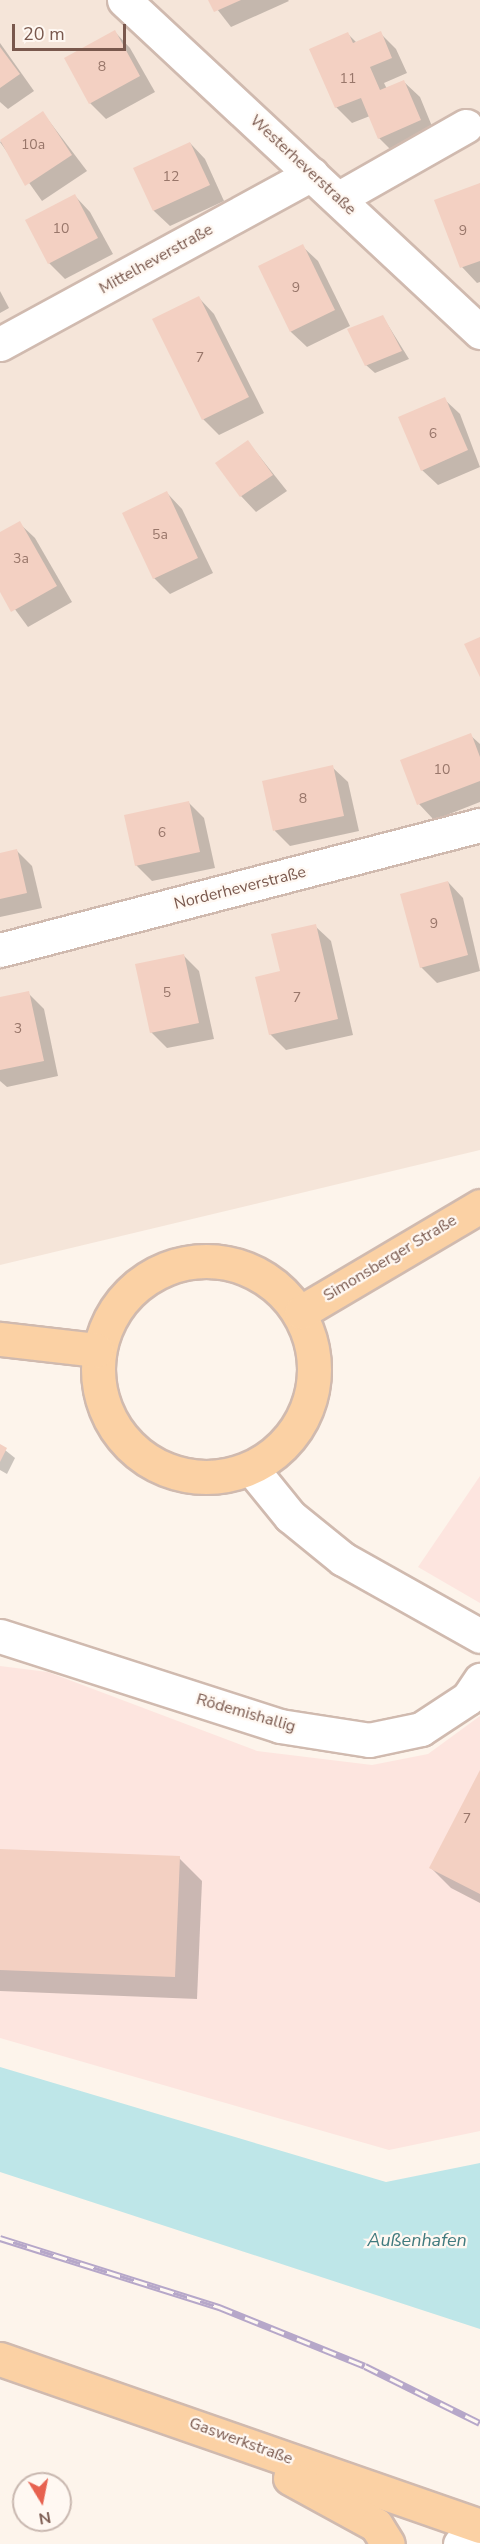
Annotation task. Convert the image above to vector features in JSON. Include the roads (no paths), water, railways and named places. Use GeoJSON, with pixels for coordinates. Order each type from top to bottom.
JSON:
{"type":"FeatureCollection","features":[{"type":"Feature","properties":{"kind":"main road","name":"Simonsberger Straße"},"geometry":{"type":"LineString","coordinates":[[301,1312],[480,1206]]}},
{"type":"Feature","properties":{"kind":"main road"},"geometry":{"type":"LineString","coordinates":[[220,1261],[258,1274],[301,1312],[315,1373],[306,1412],[285,1445],[251,1468],[203,1477],[173,1473],[137,1454],[112,1423],[98,1386],[96,1350],[116,1309],[143,1280],[180,1263],[220,1261]]}},
{"type":"Feature","properties":{"kind":"main road"},"geometry":{"type":"LineString","coordinates":[[0,1339],[96,1350]]}},
{"type":"Feature","properties":{"kind":"main road","name":"Gaswerkstraße"},"geometry":{"type":"LineString","coordinates":[[0,2359],[47,2371],[480,2526]]}},
{"type":"Feature","properties":{"kind":"main road"},"geometry":{"type":"LineString","coordinates":[[47,2371],[334,2499],[376,2525],[388,2544]]}},
{"type":"Feature","properties":{"kind":"street","name":"Westerheverstraße"},"geometry":{"type":"LineString","coordinates":[[124,0],[339,198],[480,332]]}},
{"type":"Feature","properties":{"kind":"street"},"geometry":{"type":"LineString","coordinates":[[339,198],[466,126]]}},
{"type":"Feature","properties":{"kind":"street","name":"Mittelheverstraße"},"geometry":{"type":"LineString","coordinates":[[0,344],[312,174]]}},
{"type":"Feature","properties":{"kind":"street","name":"Norderheverstraße"},"geometry":{"type":"LineString","coordinates":[[0,950],[480,825]]}},
{"type":"Feature","properties":{"kind":"street"},"geometry":{"type":"LineString","coordinates":[[251,1468],[290,1516],[343,1558],[480,1636]]}},
{"type":"Feature","properties":{"kind":"street","name":"Rödemishallig"},"geometry":{"type":"LineString","coordinates":[[0,1636],[280,1726],[369,1740],[421,1729],[468,1698],[480,1680]]}},
{"type":"Feature","properties":{"kind":"street"},"geometry":{"type":"LineString","coordinates":[[460,2544],[480,2538]]}},
{"type":"Feature","properties":{"kind":"water","name":"Außenhafen"},"geometry":{"type":"Polygon","coordinates":[[[0,2067],[386,2182],[480,2163],[480,2329],[0,2172],[0,2067]]]}},
{"type":"Feature","properties":{"kind":"railway"},"geometry":{"type":"LineString","coordinates":[[0,2238],[219,2307],[365,2366],[480,2423]]}}]}
